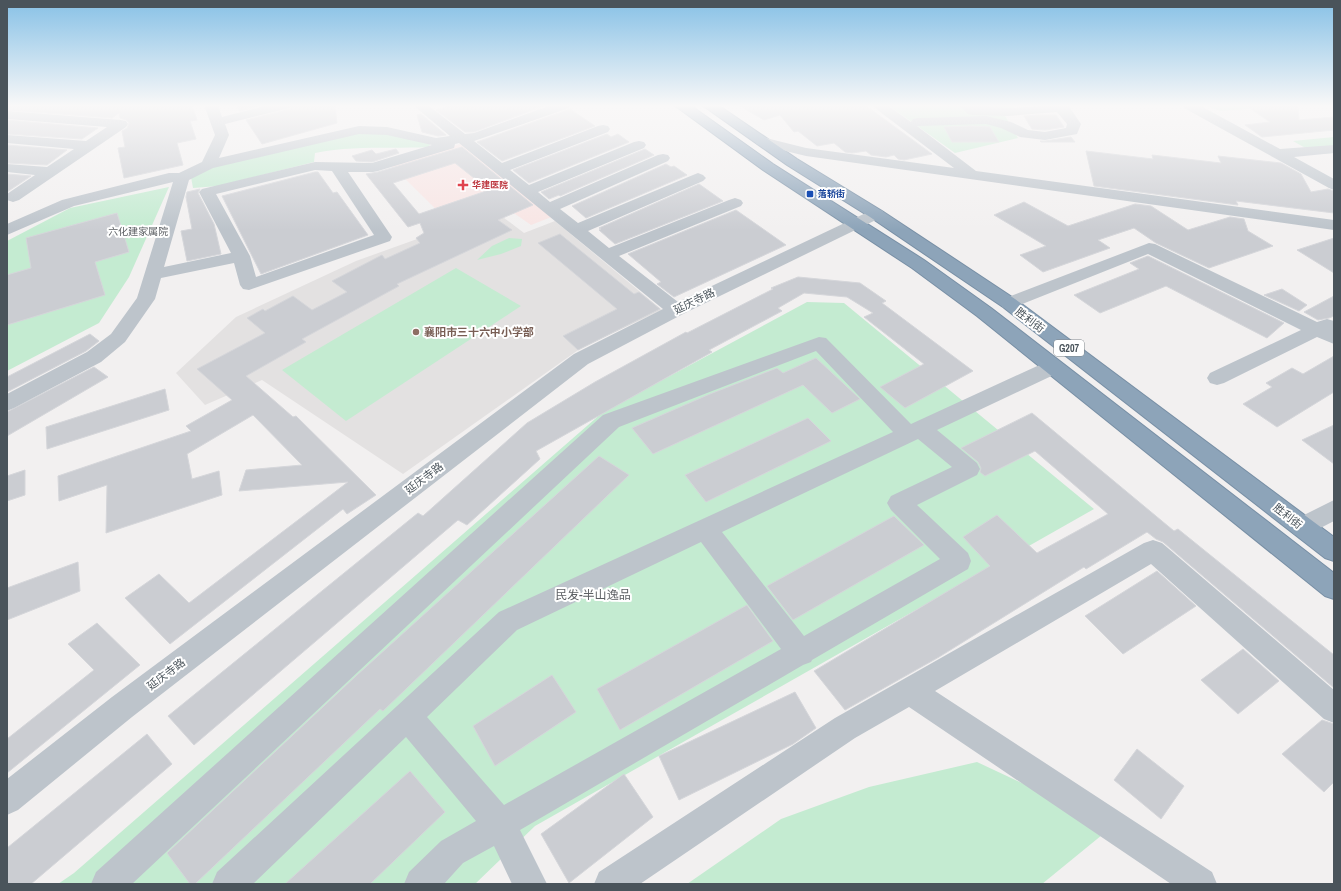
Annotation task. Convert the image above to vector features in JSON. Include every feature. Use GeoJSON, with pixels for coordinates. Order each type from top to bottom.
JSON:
{"type":"FeatureCollection","features":[{"type":"Feature","properties":{"kind":"highway"},"geometry":{"type":"LineString","coordinates":[[739,147],[768,167],[867,218],[930,273],[984,312],[1334,588]]}},
{"type":"Feature","properties":{"kind":"highway","name":"胜利街"},"geometry":{"type":"LineString","coordinates":[[769,147],[867,218],[1009,303],[1334,551]]}},
{"type":"Feature","properties":{"kind":"street"},"geometry":{"type":"LineString","coordinates":[[10,196],[88,147]]}},
{"type":"Feature","properties":{"kind":"street"},"geometry":{"type":"LineString","coordinates":[[208,165],[217,147]]}},
{"type":"Feature","properties":{"kind":"street"},"geometry":{"type":"LineString","coordinates":[[7,230],[68,203],[169,178],[182,177],[208,165],[287,147]]}},
{"type":"Feature","properties":{"kind":"street"},"geometry":{"type":"LineString","coordinates":[[337,167],[384,237],[249,285],[241,256],[207,192],[316,166],[373,168],[443,147]]}},
{"type":"Feature","properties":{"kind":"street"},"geometry":{"type":"LineString","coordinates":[[476,147],[527,191],[676,310]]}},
{"type":"Feature","properties":{"kind":"street"},"geometry":{"type":"LineString","coordinates":[[499,168],[556,147]]}},
{"type":"Feature","properties":{"kind":"street"},"geometry":{"type":"LineString","coordinates":[[527,191],[635,147]]}},
{"type":"Feature","properties":{"kind":"street"},"geometry":{"type":"LineString","coordinates":[[782,147],[806,152],[976,178],[1334,225]]}},
{"type":"Feature","properties":{"kind":"street"},"geometry":{"type":"LineString","coordinates":[[935,147],[976,178]]}},
{"type":"Feature","properties":{"kind":"street"},"geometry":{"type":"LineString","coordinates":[[951,147],[956,150]]}},
{"type":"Feature","properties":{"kind":"street"},"geometry":{"type":"LineString","coordinates":[[1265,147],[1334,185]]}},
{"type":"Feature","properties":{"kind":"street"},"geometry":{"type":"LineString","coordinates":[[1310,147],[1317,151]]}},
{"type":"Feature","properties":{"kind":"street"},"geometry":{"type":"LineString","coordinates":[[1278,154],[1334,149]]}},
{"type":"Feature","properties":{"kind":"street"},"geometry":{"type":"LineString","coordinates":[[549,208],[663,158]]}},
{"type":"Feature","properties":{"kind":"street"},"geometry":{"type":"LineString","coordinates":[[7,168],[50,172]]}},
{"type":"Feature","properties":{"kind":"street"},"geometry":{"type":"LineString","coordinates":[[7,403],[94,357],[118,338],[146,299],[182,177]]}},
{"type":"Feature","properties":{"kind":"street"},"geometry":{"type":"LineString","coordinates":[[576,230],[698,178]]}},
{"type":"Feature","properties":{"kind":"street"},"geometry":{"type":"LineString","coordinates":[[10,196],[68,203]]}},
{"type":"Feature","properties":{"kind":"street"},"geometry":{"type":"LineString","coordinates":[[607,255],[735,203]]}},
{"type":"Feature","properties":{"kind":"street","name":"延庆寺路"},"geometry":{"type":"LineString","coordinates":[[7,799],[122,706],[581,359],[676,310],[867,218]]}},
{"type":"Feature","properties":{"kind":"street"},"geometry":{"type":"LineString","coordinates":[[1009,303],[1149,248],[1328,330]]}},
{"type":"Feature","properties":{"kind":"street"},"geometry":{"type":"LineString","coordinates":[[154,274],[241,256]]}},
{"type":"Feature","properties":{"kind":"street"},"geometry":{"type":"LineString","coordinates":[[1217,378],[1328,330]]}},
{"type":"Feature","properties":{"kind":"street"},"geometry":{"type":"LineString","coordinates":[[108,884],[611,421],[819,343],[914,431],[969,469],[899,503],[959,561],[452,852],[421,884]]}},
{"type":"Feature","properties":{"kind":"street"},"geometry":{"type":"LineString","coordinates":[[229,884],[508,621],[1053,367]]}},
{"type":"Feature","properties":{"kind":"street"},"geometry":{"type":"LineString","coordinates":[[1303,528],[1334,510]]}},
{"type":"Feature","properties":{"kind":"street"},"geometry":{"type":"LineString","coordinates":[[705,529],[801,653]]}},
{"type":"Feature","properties":{"kind":"street"},"geometry":{"type":"LineString","coordinates":[[611,884],[845,728],[1153,550],[1334,709]]}},
{"type":"Feature","properties":{"kind":"street"},"geometry":{"type":"LineString","coordinates":[[910,691],[1200,884]]}},
{"type":"Feature","properties":{"kind":"street"},"geometry":{"type":"LineString","coordinates":[[407,716],[500,825],[530,884]]}},
{"type":"Feature","properties":{"kind":"shaded area","name":"华建医院"},"geometry":{"type":"Polygon","coordinates":[[[451,147],[467,147],[554,216],[531,225],[501,204],[450,223],[391,165],[451,147]]]}},
{"type":"Feature","properties":{"kind":"shaded area","name":"襄阳市三十六中小学部"},"geometry":{"type":"Polygon","coordinates":[[[495,211],[524,233],[555,221],[662,310],[581,348],[403,474],[262,380],[205,405],[176,373],[236,317],[356,261],[495,211]]]}},
{"type":"Feature","properties":{"kind":"green space"},"geometry":{"type":"Polygon","coordinates":[[[299,147],[429,147],[357,148],[315,153],[314,162],[218,186],[193,188],[191,177],[215,165],[299,147]]]}},
{"type":"Feature","properties":{"kind":"green space"},"geometry":{"type":"Polygon","coordinates":[[[946,147],[982,147],[955,153],[946,147]]]}},
{"type":"Feature","properties":{"kind":"green space"},"geometry":{"type":"Polygon","coordinates":[[[1303,147],[1334,147],[1334,153],[1316,154],[1303,147]]]}},
{"type":"Feature","properties":{"kind":"green space"},"geometry":{"type":"Polygon","coordinates":[[[169,187],[129,277],[99,323],[7,371],[7,241],[70,208],[169,187]]]}},
{"type":"Feature","properties":{"kind":"green space"},"geometry":{"type":"Polygon","coordinates":[[[509,238],[522,239],[521,246],[501,254],[477,260],[492,246],[509,238]]]}},
{"type":"Feature","properties":{"kind":"green space"},"geometry":{"type":"Polygon","coordinates":[[[456,268],[521,306],[346,421],[282,370],[456,268]]]}},
{"type":"Feature","properties":{"kind":"green space"},"geometry":{"type":"Polygon","coordinates":[[[807,302],[844,303],[1094,509],[535,826],[475,884],[58,884],[74,873],[603,412],[807,302]]]}},
{"type":"Feature","properties":{"kind":"green space"},"geometry":{"type":"Polygon","coordinates":[[[977,762],[1113,826],[1042,884],[687,884],[781,819],[869,787],[977,762]]]}},
{"type":"Feature","properties":{"kind":"building"},"geometry":{"type":"Polygon","coordinates":[[[7,147],[67,150],[47,165],[7,163],[7,147]]]}},
{"type":"Feature","properties":{"kind":"building"},"geometry":{"type":"Polygon","coordinates":[[[178,147],[183,165],[124,178],[118,148],[178,147]]]}},
{"type":"Feature","properties":{"kind":"building"},"geometry":{"type":"Polygon","coordinates":[[[462,147],[533,205],[498,220],[512,230],[397,284],[399,286],[302,339],[306,342],[246,376],[293,417],[296,416],[376,495],[347,514],[343,509],[170,644],[125,598],[159,574],[189,603],[348,482],[239,491],[246,470],[302,465],[253,415],[187,454],[192,479],[219,471],[222,495],[106,533],[107,485],[59,501],[58,476],[191,431],[186,426],[232,400],[197,369],[265,333],[247,318],[263,309],[265,311],[293,296],[312,310],[347,292],[332,281],[382,255],[385,259],[420,243],[416,238],[424,233],[420,223],[408,227],[366,174],[378,172],[462,147]],[[455,163],[393,183],[419,214],[489,190],[455,163]]]}},
{"type":"Feature","properties":{"kind":"building"},"geometry":{"type":"Polygon","coordinates":[[[483,147],[540,147],[502,161],[483,147]]]}},
{"type":"Feature","properties":{"kind":"building"},"geometry":{"type":"Polygon","coordinates":[[[574,147],[618,147],[529,183],[513,170],[574,147]]]}},
{"type":"Feature","properties":{"kind":"building"},"geometry":{"type":"Polygon","coordinates":[[[838,147],[922,147],[932,154],[904,160],[898,159],[894,155],[886,157],[871,155],[866,151],[852,153],[845,152],[838,147]]]}},
{"type":"Feature","properties":{"kind":"building"},"geometry":{"type":"Polygon","coordinates":[[[396,149],[399,153],[372,162],[356,161],[352,156],[372,150],[376,154],[396,149]]]}},
{"type":"Feature","properties":{"kind":"building"},"geometry":{"type":"Polygon","coordinates":[[[645,149],[654,155],[560,196],[559,195],[549,199],[541,192],[645,149]]]}},
{"type":"Feature","properties":{"kind":"building"},"geometry":{"type":"Polygon","coordinates":[[[1086,151],[1153,159],[1152,155],[1221,163],[1218,156],[1281,163],[1301,174],[1311,192],[1328,189],[1334,191],[1334,213],[1236,201],[1238,205],[1094,186],[1086,151]]]}},
{"type":"Feature","properties":{"kind":"building"},"geometry":{"type":"Polygon","coordinates":[[[666,164],[671,167],[674,166],[687,175],[586,218],[572,206],[666,164]]]}},
{"type":"Feature","properties":{"kind":"building"},"geometry":{"type":"Polygon","coordinates":[[[318,172],[333,193],[337,192],[368,235],[261,274],[222,196],[318,172]]]}},
{"type":"Feature","properties":{"kind":"building"},"geometry":{"type":"Polygon","coordinates":[[[7,174],[31,176],[7,192],[7,174]]]}},
{"type":"Feature","properties":{"kind":"building"},"geometry":{"type":"Polygon","coordinates":[[[699,184],[723,201],[615,244],[599,230],[601,229],[599,228],[699,184]]]}},
{"type":"Feature","properties":{"kind":"building"},"geometry":{"type":"Polygon","coordinates":[[[200,189],[198,193],[214,224],[221,254],[187,261],[181,231],[192,229],[186,197],[187,192],[200,189]]]}},
{"type":"Feature","properties":{"kind":"building"},"geometry":{"type":"Polygon","coordinates":[[[1024,202],[1068,226],[1135,204],[1151,206],[1188,230],[1230,217],[1244,219],[1248,231],[1273,246],[1209,268],[1156,243],[1134,228],[1098,240],[1110,248],[1043,272],[1020,255],[1046,246],[994,215],[1024,202]]]}},
{"type":"Feature","properties":{"kind":"building"},"geometry":{"type":"Polygon","coordinates":[[[736,210],[786,245],[674,297],[657,284],[661,282],[628,254],[736,210]]]}},
{"type":"Feature","properties":{"kind":"building"},"geometry":{"type":"Polygon","coordinates":[[[117,213],[129,252],[95,262],[105,295],[7,325],[7,275],[31,268],[26,238],[117,213]]]}},
{"type":"Feature","properties":{"kind":"building"},"geometry":{"type":"Polygon","coordinates":[[[560,234],[634,294],[639,292],[660,309],[578,350],[563,336],[617,309],[538,243],[560,234]]]}},
{"type":"Feature","properties":{"kind":"building"},"geometry":{"type":"Polygon","coordinates":[[[1334,238],[1334,273],[1297,250],[1334,238]]]}},
{"type":"Feature","properties":{"kind":"building"},"geometry":{"type":"Polygon","coordinates":[[[1148,256],[1284,323],[1267,338],[1166,286],[1100,313],[1074,295],[1139,269],[1130,263],[1148,256]]]}},
{"type":"Feature","properties":{"kind":"building"},"geometry":{"type":"Polygon","coordinates":[[[798,277],[860,283],[886,301],[882,303],[973,371],[905,408],[880,387],[924,364],[864,317],[873,313],[847,297],[804,293],[778,308],[782,311],[709,350],[712,352],[536,451],[540,459],[467,525],[458,520],[194,745],[168,716],[418,513],[423,516],[527,423],[595,382],[686,332],[687,333],[773,289],[771,288],[798,277]]]}},
{"type":"Feature","properties":{"kind":"building"},"geometry":{"type":"Polygon","coordinates":[[[1282,289],[1307,305],[1299,311],[1264,295],[1282,289]]]}},
{"type":"Feature","properties":{"kind":"building"},"geometry":{"type":"Polygon","coordinates":[[[1334,296],[1334,316],[1318,320],[1304,312],[1334,296]]]}},
{"type":"Feature","properties":{"kind":"building"},"geometry":{"type":"Polygon","coordinates":[[[90,334],[99,341],[86,351],[7,392],[7,377],[90,334]]]}},
{"type":"Feature","properties":{"kind":"building"},"geometry":{"type":"Polygon","coordinates":[[[1334,356],[1334,392],[1277,427],[1243,404],[1272,387],[1266,383],[1292,368],[1303,374],[1334,356]]]}},
{"type":"Feature","properties":{"kind":"building"},"geometry":{"type":"Polygon","coordinates":[[[816,358],[860,399],[832,413],[803,385],[653,454],[632,428],[710,394],[777,368],[783,373],[816,358]]]}},
{"type":"Feature","properties":{"kind":"building"},"geometry":{"type":"Polygon","coordinates":[[[94,367],[108,377],[7,436],[7,412],[94,367]]]}},
{"type":"Feature","properties":{"kind":"building"},"geometry":{"type":"Polygon","coordinates":[[[165,389],[169,410],[47,449],[46,427],[165,389]]]}},
{"type":"Feature","properties":{"kind":"building"},"geometry":{"type":"Polygon","coordinates":[[[1032,413],[1174,531],[1178,529],[1334,655],[1334,688],[1163,542],[1147,532],[1086,569],[1084,567],[939,657],[845,710],[814,671],[990,566],[963,537],[997,515],[1037,553],[1108,514],[1035,451],[985,476],[980,472],[981,468],[978,462],[961,448],[1032,413]]]}},
{"type":"Feature","properties":{"kind":"building"},"geometry":{"type":"Polygon","coordinates":[[[808,418],[831,441],[706,502],[685,475],[808,418]]]}},
{"type":"Feature","properties":{"kind":"building"},"geometry":{"type":"Polygon","coordinates":[[[1334,425],[1334,464],[1302,440],[1334,425]]]}},
{"type":"Feature","properties":{"kind":"building"},"geometry":{"type":"Polygon","coordinates":[[[599,456],[629,475],[383,711],[380,709],[195,884],[190,884],[167,853],[356,676],[599,456]]]}},
{"type":"Feature","properties":{"kind":"building"},"geometry":{"type":"Polygon","coordinates":[[[25,470],[25,495],[7,501],[7,476],[25,470]]]}},
{"type":"Feature","properties":{"kind":"building"},"geometry":{"type":"Polygon","coordinates":[[[894,516],[924,545],[793,620],[767,586],[894,516]]]}},
{"type":"Feature","properties":{"kind":"building"},"geometry":{"type":"Polygon","coordinates":[[[78,562],[80,591],[7,620],[7,588],[78,562]]]}},
{"type":"Feature","properties":{"kind":"building"},"geometry":{"type":"Polygon","coordinates":[[[1157,571],[1196,606],[1123,654],[1085,616],[1157,571]]]}},
{"type":"Feature","properties":{"kind":"building"},"geometry":{"type":"Polygon","coordinates":[[[747,605],[773,641],[620,730],[597,689],[747,605]]]}},
{"type":"Feature","properties":{"kind":"building"},"geometry":{"type":"Polygon","coordinates":[[[97,623],[140,665],[7,773],[7,739],[94,670],[68,644],[97,623]]]}},
{"type":"Feature","properties":{"kind":"building"},"geometry":{"type":"Polygon","coordinates":[[[1243,649],[1279,681],[1238,714],[1201,680],[1243,649]]]}},
{"type":"Feature","properties":{"kind":"building"},"geometry":{"type":"Polygon","coordinates":[[[552,675],[576,712],[495,766],[473,726],[552,675]]]}},
{"type":"Feature","properties":{"kind":"building"},"geometry":{"type":"Polygon","coordinates":[[[795,692],[816,728],[793,744],[679,800],[659,756],[795,692]]]}},
{"type":"Feature","properties":{"kind":"building"},"geometry":{"type":"Polygon","coordinates":[[[1322,720],[1334,724],[1334,782],[1324,792],[1282,754],[1322,720]]]}},
{"type":"Feature","properties":{"kind":"building"},"geometry":{"type":"Polygon","coordinates":[[[147,734],[172,764],[31,884],[7,884],[7,848],[147,734]]]}},
{"type":"Feature","properties":{"kind":"building"},"geometry":{"type":"Polygon","coordinates":[[[1137,749],[1184,786],[1161,819],[1114,780],[1137,749]]]}},
{"type":"Feature","properties":{"kind":"building"},"geometry":{"type":"Polygon","coordinates":[[[410,771],[445,812],[370,884],[285,884],[410,771]]]}},
{"type":"Feature","properties":{"kind":"building"},"geometry":{"type":"Polygon","coordinates":[[[624,774],[653,817],[569,883],[541,834],[624,774]]]}},
{"type":"Feature","properties":{"kind":"place","name":"华建医院"},"geometry":{"type":"Point","coordinates":[463,185]}},
{"type":"Feature","properties":{"kind":"place","name":"落轿街"},"geometry":{"type":"Point","coordinates":[810,194]}},
{"type":"Feature","properties":{"kind":"place","name":"襄阳市三十六中小学部"},"geometry":{"type":"Point","coordinates":[416,332]}},
{"type":"Feature","properties":{"kind":"district","name":"六化建家属院"},"geometry":{"type":"Point","coordinates":[138,231]}},
{"type":"Feature","properties":{"kind":"district","name":"民发-半山逸品"},"geometry":{"type":"Point","coordinates":[593,595]}}]}
